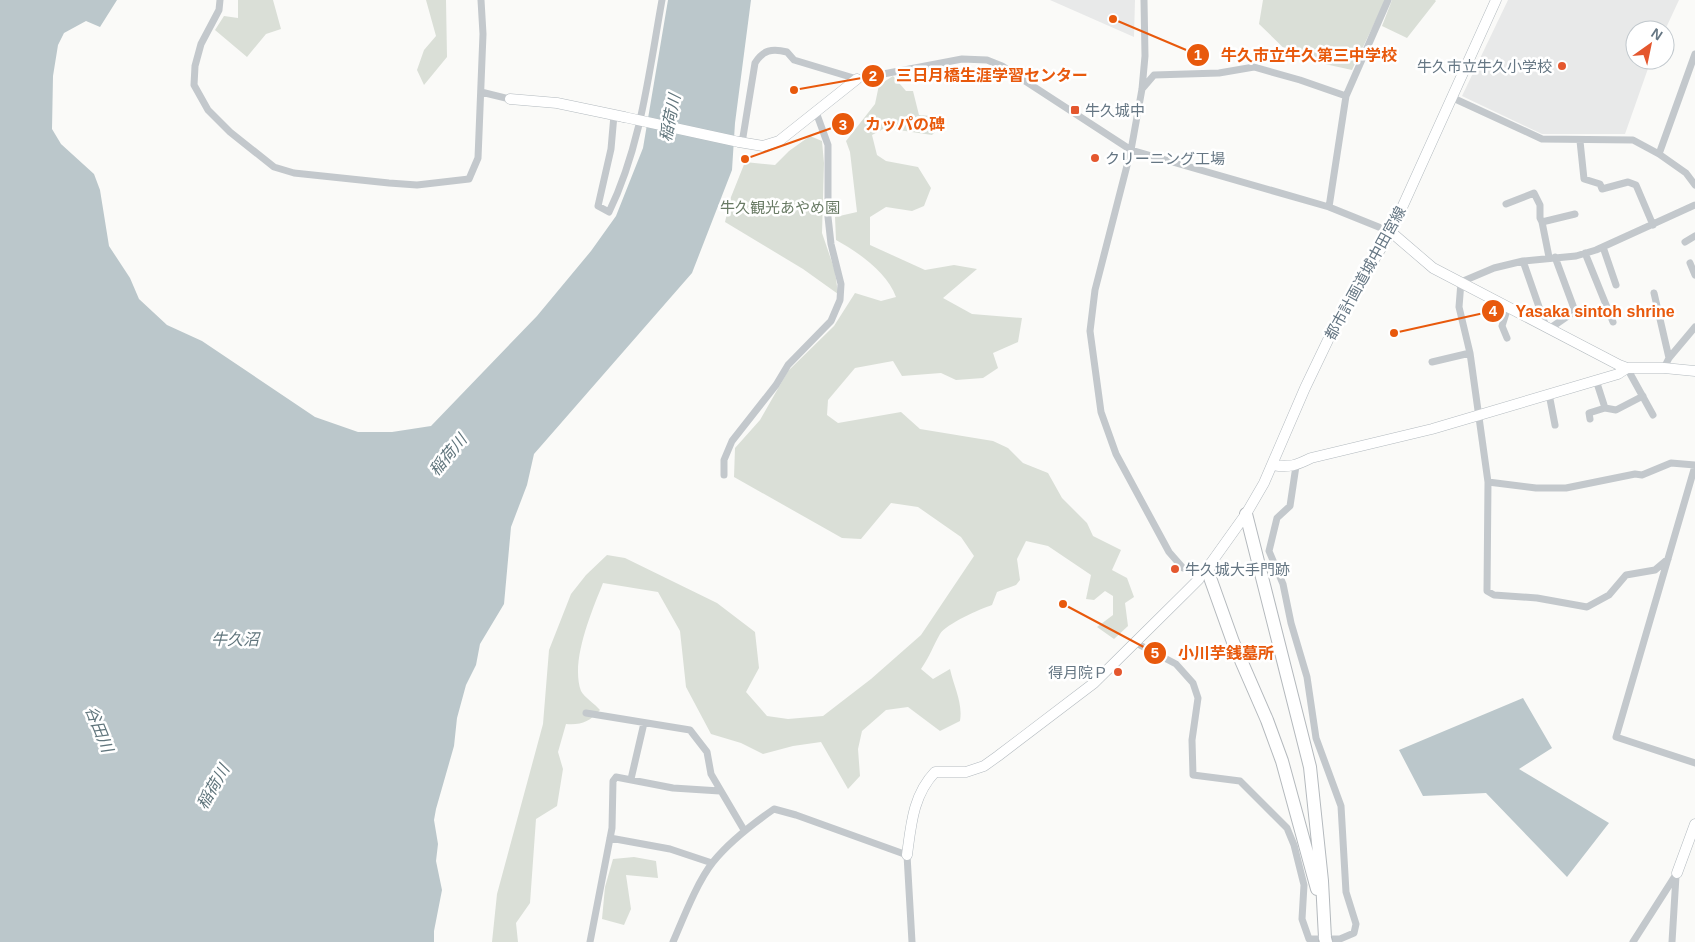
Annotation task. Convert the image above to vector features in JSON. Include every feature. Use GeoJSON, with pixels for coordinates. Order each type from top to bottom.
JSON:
{"type":"FeatureCollection","features":[{"type":"Feature","properties":{"kind":"highway"},"geometry":{"type":"LineString","coordinates":[[1246,514],[1310,767],[1322,881],[1322,911]]}},
{"type":"Feature","properties":{"kind":"highway"},"geometry":{"type":"LineString","coordinates":[[1205,572],[1267,720],[1282,761],[1322,911],[1326,940]]}},
{"type":"Feature","properties":{"kind":"street"},"geometry":{"type":"LineString","coordinates":[[220,0],[219,10],[201,44],[194,66],[194,85],[208,110],[230,132],[274,167],[294,173],[417,184],[469,179],[478,158],[483,34],[481,0]]}},
{"type":"Feature","properties":{"kind":"street"},"geometry":{"type":"LineString","coordinates":[[614,115],[612,149],[598,206],[609,212],[623,183],[634,148],[662,0]]}},
{"type":"Feature","properties":{"kind":"street"},"geometry":{"type":"LineString","coordinates":[[1144,0],[1145,56],[1142,89],[1131,150],[1095,290],[1090,331],[1101,412],[1116,454],[1169,552],[1183,568],[1205,572]]}},
{"type":"Feature","properties":{"kind":"street"},"geometry":{"type":"LineString","coordinates":[[1329,207],[1346,96],[1388,0]]}},
{"type":"Feature","properties":{"kind":"street","name":"都市計画道城中田宮線"},"geometry":{"type":"LineString","coordinates":[[907,855],[911,820],[917,799],[927,781],[935,772],[966,772],[984,766],[1094,683],[1199,579],[1246,514],[1273,464],[1305,388],[1340,315],[1391,232],[1496,0]]}},
{"type":"Feature","properties":{"kind":"street"},"geometry":{"type":"LineString","coordinates":[[741,142],[754,63],[760,54],[777,49],[787,52],[794,60],[857,79]]}},
{"type":"Feature","properties":{"kind":"street"},"geometry":{"type":"LineString","coordinates":[[1659,154],[1695,54]]}},
{"type":"Feature","properties":{"kind":"street"},"geometry":{"type":"LineString","coordinates":[[481,92],[510,99],[557,103],[763,146],[779,141],[857,79],[962,58],[987,60],[1002,66],[1131,150],[1329,207],[1391,232],[1433,268],[1627,368],[1653,415]]}},
{"type":"Feature","properties":{"kind":"street"},"geometry":{"type":"LineString","coordinates":[[1142,89],[1154,75],[1219,73],[1254,67],[1346,96]]}},
{"type":"Feature","properties":{"kind":"street"},"geometry":{"type":"LineString","coordinates":[[1453,98],[1542,139],[1580,141],[1633,140],[1659,154],[1686,173],[1695,185]]}},
{"type":"Feature","properties":{"kind":"street"},"geometry":{"type":"LineString","coordinates":[[724,475],[724,460],[732,441],[776,385],[788,365],[831,321],[840,300],[841,284],[830,244],[828,145],[816,112]]}},
{"type":"Feature","properties":{"kind":"street"},"geometry":{"type":"LineString","coordinates":[[1580,141],[1584,179],[1600,184],[1602,189],[1628,182],[1636,184],[1653,225]]}},
{"type":"Feature","properties":{"kind":"street"},"geometry":{"type":"LineString","coordinates":[[1506,204],[1534,193],[1540,205],[1540,218],[1552,257],[1575,311],[1548,328]]}},
{"type":"Feature","properties":{"kind":"street"},"geometry":{"type":"LineString","coordinates":[[1461,282],[1494,268],[1522,261],[1585,253],[1603,247],[1695,205]]}},
{"type":"Feature","properties":{"kind":"street"},"geometry":{"type":"LineString","coordinates":[[1542,222],[1575,214]]}},
{"type":"Feature","properties":{"kind":"street"},"geometry":{"type":"LineString","coordinates":[[1685,242],[1695,236]]}},
{"type":"Feature","properties":{"kind":"street"},"geometry":{"type":"LineString","coordinates":[[1603,247],[1616,285]]}},
{"type":"Feature","properties":{"kind":"street"},"geometry":{"type":"LineString","coordinates":[[1585,253],[1612,322]]}},
{"type":"Feature","properties":{"kind":"street"},"geometry":{"type":"LineString","coordinates":[[1522,261],[1548,328]]}},
{"type":"Feature","properties":{"kind":"street"},"geometry":{"type":"LineString","coordinates":[[1690,263],[1695,275]]}},
{"type":"Feature","properties":{"kind":"street"},"geometry":{"type":"LineString","coordinates":[[1461,282],[1459,307],[1470,353],[1477,416],[1485,450],[1488,482],[1487,591],[1494,595],[1537,598],[1588,607],[1609,595],[1626,575],[1655,570],[1668,559]]}},
{"type":"Feature","properties":{"kind":"street"},"geometry":{"type":"LineString","coordinates":[[1654,293],[1666,362]]}},
{"type":"Feature","properties":{"kind":"street"},"geometry":{"type":"LineString","coordinates":[[1507,338],[1502,326],[1508,307]]}},
{"type":"Feature","properties":{"kind":"street"},"geometry":{"type":"LineString","coordinates":[[1666,362],[1695,326]]}},
{"type":"Feature","properties":{"kind":"street"},"geometry":{"type":"LineString","coordinates":[[1432,362],[1470,353]]}},
{"type":"Feature","properties":{"kind":"street"},"geometry":{"type":"LineString","coordinates":[[1273,464],[1287,468],[1296,466],[1311,458],[1361,447],[1477,416],[1596,380],[1627,368],[1666,362],[1695,371]]}},
{"type":"Feature","properties":{"kind":"street"},"geometry":{"type":"LineString","coordinates":[[1596,380],[1605,408]]}},
{"type":"Feature","properties":{"kind":"street"},"geometry":{"type":"LineString","coordinates":[[1549,394],[1555,425]]}},
{"type":"Feature","properties":{"kind":"street"},"geometry":{"type":"LineString","coordinates":[[1590,419],[1589,413],[1605,408],[1616,410],[1643,396]]}},
{"type":"Feature","properties":{"kind":"street"},"geometry":{"type":"LineString","coordinates":[[1488,482],[1536,488],[1566,488],[1635,474],[1642,475],[1671,463],[1695,466],[1616,737],[1695,763]]}},
{"type":"Feature","properties":{"kind":"street"},"geometry":{"type":"LineString","coordinates":[[1134,642],[1176,664],[1194,683],[1198,698],[1192,740],[1193,775],[1240,781],[1287,828],[1294,845],[1304,885],[1302,919],[1309,939],[1340,939],[1354,933],[1356,924],[1346,892],[1341,806],[1316,738],[1307,677],[1291,623],[1283,584],[1269,551],[1277,518],[1290,506],[1296,466]]}},
{"type":"Feature","properties":{"kind":"street"},"geometry":{"type":"LineString","coordinates":[[586,713],[690,730],[707,752],[711,774],[744,830]]}},
{"type":"Feature","properties":{"kind":"street"},"geometry":{"type":"LineString","coordinates":[[631,779],[644,723]]}},
{"type":"Feature","properties":{"kind":"street"},"geometry":{"type":"LineString","coordinates":[[590,942],[610,838],[613,781],[616,777],[673,788],[720,791]]}},
{"type":"Feature","properties":{"kind":"street"},"geometry":{"type":"LineString","coordinates":[[673,942],[684,916],[712,864],[744,830],[774,810],[796,815],[907,855],[912,942]]}},
{"type":"Feature","properties":{"kind":"street"},"geometry":{"type":"LineString","coordinates":[[1633,942],[1677,873],[1695,824]]}},
{"type":"Feature","properties":{"kind":"street"},"geometry":{"type":"LineString","coordinates":[[610,838],[670,849],[712,864]]}},
{"type":"Feature","properties":{"kind":"street"},"geometry":{"type":"LineString","coordinates":[[1672,942],[1677,873]]}},
{"type":"Feature","properties":{"kind":"shaded area"},"geometry":{"type":"Polygon","coordinates":[[[1050,0],[1135,0],[1134,37],[1050,0]]]}},
{"type":"Feature","properties":{"kind":"shaded area","name":"牛久市立牛久小学校"},"geometry":{"type":"Polygon","coordinates":[[[1508,0],[1679,0],[1670,20],[1625,20],[1625,70],[1647,70],[1625,134],[1542,134],[1462,96],[1508,0]]]}},
{"type":"Feature","properties":{"kind":"green space"},"geometry":{"type":"Polygon","coordinates":[[[238,0],[273,0],[281,29],[266,34],[247,57],[215,30],[224,16],[238,18],[238,0]]]}},
{"type":"Feature","properties":{"kind":"green space"},"geometry":{"type":"Polygon","coordinates":[[[426,0],[446,0],[447,57],[424,85],[417,70],[424,50],[436,36],[426,0]]]}},
{"type":"Feature","properties":{"kind":"green space"},"geometry":{"type":"Polygon","coordinates":[[[1263,0],[1385,1],[1352,70],[1293,57],[1259,24],[1263,0]]]}},
{"type":"Feature","properties":{"kind":"green space"},"geometry":{"type":"Polygon","coordinates":[[[1392,0],[1436,1],[1407,38],[1382,26],[1392,0]]]}},
{"type":"Feature","properties":{"kind":"green space"},"geometry":{"type":"Polygon","coordinates":[[[893,76],[906,91],[913,91],[919,115],[942,117],[940,126],[932,135],[885,128],[872,135],[877,155],[886,161],[918,167],[931,188],[924,206],[912,211],[886,207],[870,217],[870,245],[925,270],[954,265],[977,269],[943,298],[972,314],[1022,318],[1018,342],[993,353],[998,368],[983,378],[956,380],[941,373],[902,376],[893,361],[855,368],[828,400],[827,415],[838,423],[901,412],[920,429],[993,441],[1008,448],[1023,463],[1048,473],[1062,498],[1087,523],[1093,536],[1121,550],[1112,570],[1127,578],[1134,597],[1125,603],[1128,626],[1114,639],[1097,627],[1113,615],[1113,596],[1105,591],[1094,600],[1086,599],[1091,575],[1048,546],[1026,541],[1017,559],[1020,580],[1016,585],[997,592],[992,605],[964,617],[943,630],[921,669],[933,679],[950,669],[959,701],[960,721],[940,731],[908,707],[886,710],[862,731],[858,749],[860,776],[848,789],[821,742],[793,746],[763,754],[741,743],[711,734],[686,687],[680,631],[658,592],[603,583],[584,636],[578,665],[578,679],[581,691],[600,710],[585,722],[566,724],[558,752],[563,769],[557,806],[536,819],[530,903],[516,923],[518,942],[492,942],[497,894],[543,724],[549,650],[571,594],[586,575],[607,555],[625,558],[717,603],[755,632],[759,668],[746,692],[767,716],[788,719],[823,716],[871,679],[921,635],[974,556],[961,537],[918,507],[891,503],[861,539],[842,538],[734,477],[735,448],[760,420],[788,371],[834,326],[855,293],[881,301],[896,297],[892,288],[879,271],[853,250],[836,240],[835,217],[857,212],[850,152],[846,141],[875,104],[879,85],[893,76]]]}},
{"type":"Feature","properties":{"kind":"green space","name":"牛久観光あやめ園"},"geometry":{"type":"Polygon","coordinates":[[[810,136],[822,141],[824,163],[822,233],[835,271],[838,294],[803,269],[725,222],[731,197],[745,162],[775,165],[789,151],[810,136]]]}},
{"type":"Feature","properties":{"kind":"green space"},"geometry":{"type":"Polygon","coordinates":[[[634,857],[656,861],[658,878],[626,875],[631,909],[624,925],[602,919],[605,887],[613,859],[634,857]]]}},
{"type":"Feature","properties":{"kind":"water","name":"牛久沼"},"geometry":{"type":"Polygon","coordinates":[[[0,0],[117,0],[100,27],[86,21],[64,33],[58,45],[53,76],[52,129],[61,144],[94,174],[100,190],[109,246],[130,278],[139,299],[167,325],[202,341],[315,417],[358,432],[392,432],[431,426],[537,316],[591,251],[616,216],[643,148],[668,0],[751,0],[735,123],[732,170],[692,273],[534,454],[527,485],[511,527],[504,604],[480,644],[476,665],[466,685],[457,718],[454,746],[436,809],[434,820],[438,844],[436,861],[442,890],[434,931],[434,942],[0,942],[0,0]]]}},
{"type":"Feature","properties":{"kind":"water"},"geometry":{"type":"Polygon","coordinates":[[[1523,698],[1552,748],[1519,769],[1609,823],[1567,877],[1486,793],[1423,796],[1399,750],[1523,698]]]}},
{"type":"Feature","properties":{"kind":"place","name":"牛久市立牛久第三中学校"},"geometry":{"type":"Point","coordinates":[1113,19]}},
{"type":"Feature","properties":{"kind":"place","name":"牛久市立牛久小学校"},"geometry":{"type":"Point","coordinates":[1562,66]}},
{"type":"Feature","properties":{"kind":"place","name":"三日月橋生涯学習センター"},"geometry":{"type":"Point","coordinates":[794,90]}},
{"type":"Feature","properties":{"kind":"place","name":"牛久城中"},"geometry":{"type":"Point","coordinates":[1075,110]}},
{"type":"Feature","properties":{"kind":"place","name":"クリーニング工場"},"geometry":{"type":"Point","coordinates":[1095,158]}},
{"type":"Feature","properties":{"kind":"place","name":"カッパの碑"},"geometry":{"type":"Point","coordinates":[745,159]}},
{"type":"Feature","properties":{"kind":"place","name":"Yasaka sintoh shrine"},"geometry":{"type":"Point","coordinates":[1394,333]}},
{"type":"Feature","properties":{"kind":"place","name":"牛久城大手門跡"},"geometry":{"type":"Point","coordinates":[1175,569]}},
{"type":"Feature","properties":{"kind":"place","name":"小川芋銭墓所"},"geometry":{"type":"Point","coordinates":[1063,604]}},
{"type":"Feature","properties":{"kind":"place","name":"得月院Ｐ"},"geometry":{"type":"Point","coordinates":[1118,672]}},
{"type":"Feature","properties":{"kind":"water label","name":"稲荷川"},"geometry":{"type":"Point","coordinates":[670,118]}},
{"type":"Feature","properties":{"kind":"water label","name":"稲荷川"},"geometry":{"type":"Point","coordinates":[448,455]}},
{"type":"Feature","properties":{"kind":"water label","name":"谷田川"},"geometry":{"type":"Point","coordinates":[99,729]}},
{"type":"Feature","properties":{"kind":"water label","name":"稲荷川"},"geometry":{"type":"Point","coordinates":[213,787]}}]}
